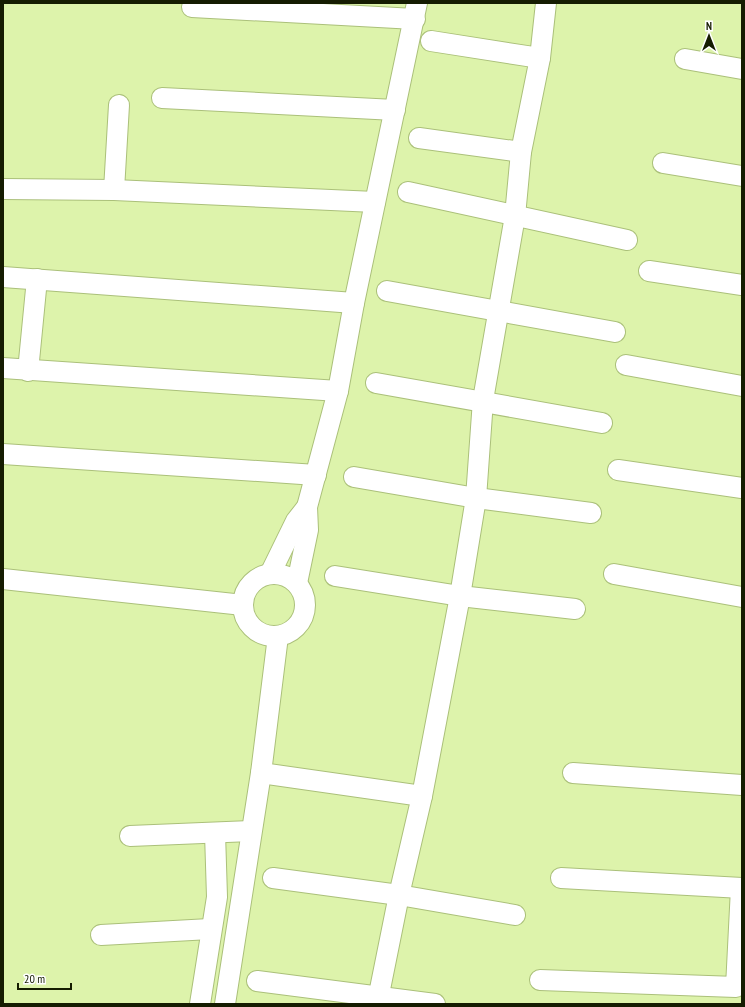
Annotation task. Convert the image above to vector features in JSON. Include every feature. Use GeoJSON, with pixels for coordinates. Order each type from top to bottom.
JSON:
{"type":"FeatureCollection","features":[{"type":"Feature","properties":{"kind":"street"},"geometry":{"type":"LineString","coordinates":[[377,1000],[422,796],[460,596],[476,498],[483,400],[515,216],[521,152],[540,58],[546,3]]}},
{"type":"Feature","properties":{"kind":"street"},"geometry":{"type":"LineString","coordinates":[[192,7],[236,6],[416,11],[354,303],[338,391],[307,507],[308,530],[297,583]]}},
{"type":"Feature","properties":{"kind":"street"},"geometry":{"type":"LineString","coordinates":[[431,42],[540,58]]}},
{"type":"Feature","properties":{"kind":"street"},"geometry":{"type":"LineString","coordinates":[[685,59],[742,69]]}},
{"type":"Feature","properties":{"kind":"street"},"geometry":{"type":"LineString","coordinates":[[162,98],[395,110]]}},
{"type":"Feature","properties":{"kind":"street"},"geometry":{"type":"LineString","coordinates":[[114,190],[119,105]]}},
{"type":"Feature","properties":{"kind":"street"},"geometry":{"type":"LineString","coordinates":[[419,138],[521,152]]}},
{"type":"Feature","properties":{"kind":"street"},"geometry":{"type":"LineString","coordinates":[[663,163],[742,176]]}},
{"type":"Feature","properties":{"kind":"street"},"geometry":{"type":"LineString","coordinates":[[3,189],[114,190],[375,202]]}},
{"type":"Feature","properties":{"kind":"street"},"geometry":{"type":"LineString","coordinates":[[408,192],[627,240]]}},
{"type":"Feature","properties":{"kind":"street"},"geometry":{"type":"LineString","coordinates":[[648,271],[742,285]]}},
{"type":"Feature","properties":{"kind":"street"},"geometry":{"type":"LineString","coordinates":[[3,277],[354,303]]}},
{"type":"Feature","properties":{"kind":"street"},"geometry":{"type":"LineString","coordinates":[[28,370],[37,279]]}},
{"type":"Feature","properties":{"kind":"street"},"geometry":{"type":"LineString","coordinates":[[387,290],[615,332]]}},
{"type":"Feature","properties":{"kind":"street"},"geometry":{"type":"LineString","coordinates":[[626,365],[742,386]]}},
{"type":"Feature","properties":{"kind":"street"},"geometry":{"type":"LineString","coordinates":[[3,368],[338,391]]}},
{"type":"Feature","properties":{"kind":"street"},"geometry":{"type":"LineString","coordinates":[[376,383],[483,400],[602,423]]}},
{"type":"Feature","properties":{"kind":"street"},"geometry":{"type":"LineString","coordinates":[[3,454],[316,475]]}},
{"type":"Feature","properties":{"kind":"street"},"geometry":{"type":"LineString","coordinates":[[618,470],[742,488]]}},
{"type":"Feature","properties":{"kind":"street"},"geometry":{"type":"LineString","coordinates":[[354,477],[476,498],[591,513]]}},
{"type":"Feature","properties":{"kind":"street"},"geometry":{"type":"LineString","coordinates":[[270,574],[296,521],[307,507]]}},
{"type":"Feature","properties":{"kind":"street"},"geometry":{"type":"LineString","coordinates":[[270,574],[284,576],[297,583],[303,593],[306,604],[304,615],[298,625],[289,633],[278,636],[265,635],[254,628],[246,618],[243,605],[246,591],[256,580],[270,574]]}},
{"type":"Feature","properties":{"kind":"street"},"geometry":{"type":"LineString","coordinates":[[614,574],[742,597]]}},
{"type":"Feature","properties":{"kind":"street"},"geometry":{"type":"LineString","coordinates":[[335,576],[460,596],[575,609]]}},
{"type":"Feature","properties":{"kind":"street"},"geometry":{"type":"LineString","coordinates":[[3,579],[243,605]]}},
{"type":"Feature","properties":{"kind":"street"},"geometry":{"type":"LineString","coordinates":[[225,1004],[261,773],[278,636]]}},
{"type":"Feature","properties":{"kind":"street"},"geometry":{"type":"LineString","coordinates":[[261,773],[422,796]]}},
{"type":"Feature","properties":{"kind":"street"},"geometry":{"type":"LineString","coordinates":[[573,773],[742,785]]}},
{"type":"Feature","properties":{"kind":"street"},"geometry":{"type":"LineString","coordinates":[[130,836],[251,831]]}},
{"type":"Feature","properties":{"kind":"street"},"geometry":{"type":"LineString","coordinates":[[200,1004],[210,929],[216,897],[215,833]]}},
{"type":"Feature","properties":{"kind":"street"},"geometry":{"type":"LineString","coordinates":[[273,878],[399,895],[515,915]]}},
{"type":"Feature","properties":{"kind":"street"},"geometry":{"type":"LineString","coordinates":[[540,980],[736,987],[741,888],[561,878]]}},
{"type":"Feature","properties":{"kind":"street"},"geometry":{"type":"LineString","coordinates":[[101,935],[210,929]]}},
{"type":"Feature","properties":{"kind":"street"},"geometry":{"type":"LineString","coordinates":[[258,981],[377,1000],[435,1004]]}}]}
